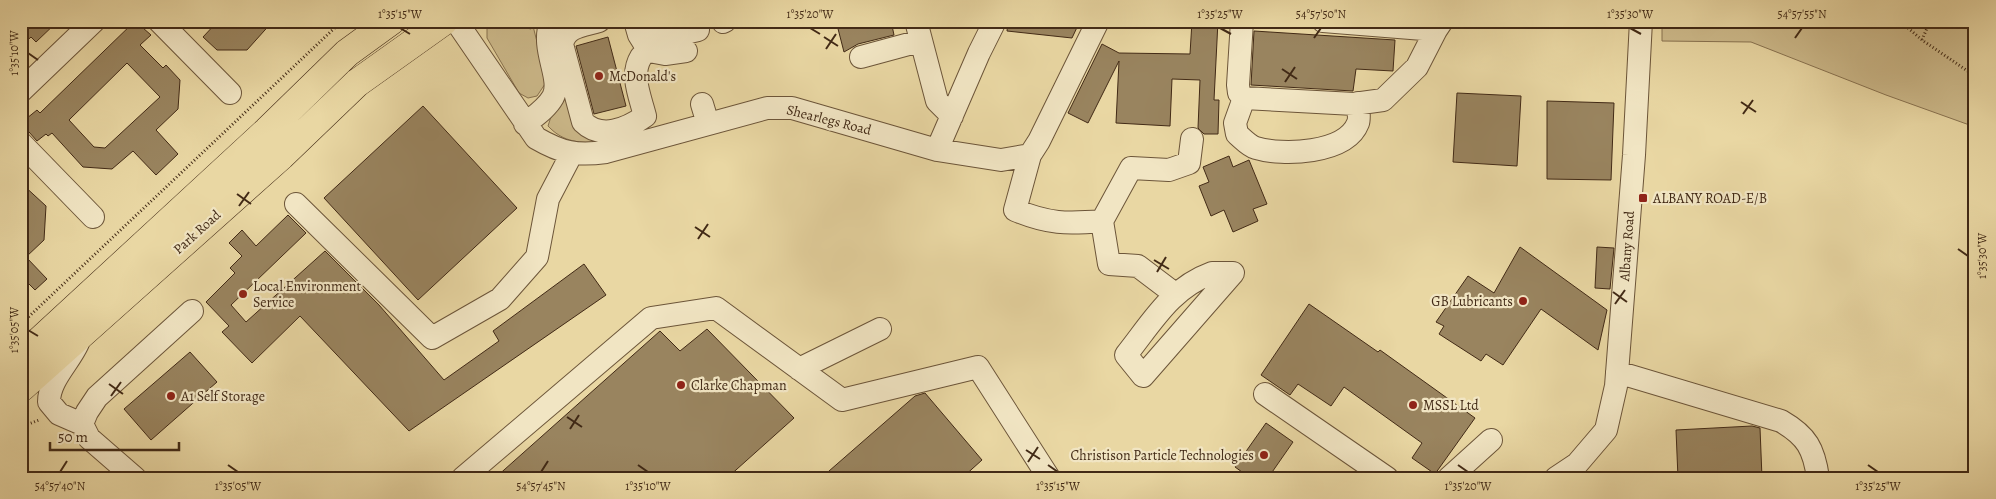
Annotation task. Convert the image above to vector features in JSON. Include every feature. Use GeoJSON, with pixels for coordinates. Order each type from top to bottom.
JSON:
{"type":"FeatureCollection","features":[{"type":"Feature","properties":{"kind":"highway","name":"Park Road"},"geometry":{"type":"LineString","coordinates":[[21,358],[299,100],[347,53],[391,21]]}},
{"type":"Feature","properties":{"kind":"highway","name":"Park Road"},"geometry":{"type":"LineString","coordinates":[[21,388],[318,121],[357,83],[444,21]]}},
{"type":"Feature","properties":{"kind":"highway"},"geometry":{"type":"LineString","coordinates":[[299,100],[318,121]]}},
{"type":"Feature","properties":{"kind":"street"},"geometry":{"type":"LineString","coordinates":[[21,91],[94,21]]}},
{"type":"Feature","properties":{"kind":"street"},"geometry":{"type":"LineString","coordinates":[[159,21],[230,93]]}},
{"type":"Feature","properties":{"kind":"street","name":"Shearlegs Road"},"geometry":{"type":"LineString","coordinates":[[456,21],[525,124],[536,138],[554,149],[580,155],[606,152],[705,114],[767,108],[792,108],[937,150],[1001,160],[1030,155]]}},
{"type":"Feature","properties":{"kind":"street"},"geometry":{"type":"LineString","coordinates":[[525,124],[552,99],[555,92],[556,84],[547,44],[547,32],[551,21]]}},
{"type":"Feature","properties":{"kind":"street"},"geometry":{"type":"LineString","coordinates":[[599,21],[570,29],[564,36],[562,44],[583,122],[591,130],[603,132],[632,125],[645,116],[635,74],[642,52],[636,21]]}},
{"type":"Feature","properties":{"kind":"street"},"geometry":{"type":"LineString","coordinates":[[654,21],[655,26],[668,37],[698,30]]}},
{"type":"Feature","properties":{"kind":"street"},"geometry":{"type":"LineString","coordinates":[[937,150],[995,21]]}},
{"type":"Feature","properties":{"kind":"street"},"geometry":{"type":"LineString","coordinates":[[1098,21],[1030,155],[1015,210],[1029,216],[1065,224],[1102,221]]}},
{"type":"Feature","properties":{"kind":"street"},"geometry":{"type":"LineString","coordinates":[[1242,21],[1238,85],[1240,93],[1244,98],[1358,104],[1383,100],[1417,67],[1439,25],[1323,21]]}},
{"type":"Feature","properties":{"kind":"street","name":"Albany Road"},"geometry":{"type":"LineString","coordinates":[[1566,475],[1606,430],[1616,386],[1634,155],[1641,21]]}},
{"type":"Feature","properties":{"kind":"street"},"geometry":{"type":"LineString","coordinates":[[861,57],[918,31],[937,101],[952,116]]}},
{"type":"Feature","properties":{"kind":"street"},"geometry":{"type":"LineString","coordinates":[[642,52],[656,54],[686,51]]}},
{"type":"Feature","properties":{"kind":"street"},"geometry":{"type":"LineString","coordinates":[[1244,98],[1236,123],[1237,134],[1254,148],[1277,151],[1322,150],[1346,138],[1358,123],[1358,104]]}},
{"type":"Feature","properties":{"kind":"street"},"geometry":{"type":"LineString","coordinates":[[1175,294],[1138,266],[1108,264],[1102,221],[1131,168],[1169,170],[1189,163],[1192,138]]}},
{"type":"Feature","properties":{"kind":"street"},"geometry":{"type":"LineString","coordinates":[[21,143],[93,217]]}},
{"type":"Feature","properties":{"kind":"street"},"geometry":{"type":"LineString","coordinates":[[296,204],[432,338],[500,299],[538,257],[548,199],[572,153]]}},
{"type":"Feature","properties":{"kind":"street"},"geometry":{"type":"LineString","coordinates":[[1212,272],[1233,273],[1143,376],[1126,355],[1175,294],[1196,279],[1212,272]]}},
{"type":"Feature","properties":{"kind":"street"},"geometry":{"type":"LineString","coordinates":[[463,478],[651,318],[716,308],[842,400],[978,367],[1050,478]]}},
{"type":"Feature","properties":{"kind":"street"},"geometry":{"type":"LineString","coordinates":[[82,424],[97,397],[192,311]]}},
{"type":"Feature","properties":{"kind":"street"},"geometry":{"type":"LineString","coordinates":[[799,369],[880,329]]}},
{"type":"Feature","properties":{"kind":"street"},"geometry":{"type":"LineString","coordinates":[[82,335],[72,356],[49,389],[48,402],[59,414],[82,424],[89,438],[135,478]]}},
{"type":"Feature","properties":{"kind":"street"},"geometry":{"type":"LineString","coordinates":[[1617,372],[1781,422],[1798,431],[1815,456],[1818,478]]}},
{"type":"Feature","properties":{"kind":"street"},"geometry":{"type":"LineString","coordinates":[[1265,394],[1387,478]]}},
{"type":"Feature","properties":{"kind":"street"},"geometry":{"type":"LineString","coordinates":[[1449,478],[1491,440]]}},
{"type":"Feature","properties":{"kind":"path"},"geometry":{"type":"LineString","coordinates":[[21,324],[342,21]]}},
{"type":"Feature","properties":{"kind":"path"},"geometry":{"type":"LineString","coordinates":[[522,26],[524,21]]}},
{"type":"Feature","properties":{"kind":"path"},"geometry":{"type":"LineString","coordinates":[[1900,21],[1922,40],[1974,75]]}},
{"type":"Feature","properties":{"kind":"path"},"geometry":{"type":"LineString","coordinates":[[1922,40],[1930,21]]}},
{"type":"Feature","properties":{"kind":"shaded area"},"geometry":{"type":"Polygon","coordinates":[[[491,21],[535,21],[533,26],[544,70],[545,84],[537,96],[528,98],[519,93],[487,38],[487,28],[491,21]]]}},
{"type":"Feature","properties":{"kind":"shaded area"},"geometry":{"type":"Polygon","coordinates":[[[1662,21],[1975,21],[1975,127],[1886,95],[1751,42],[1662,41],[1662,21]]]}},
{"type":"Feature","properties":{"kind":"shaded area"},"geometry":{"type":"Polygon","coordinates":[[[562,82],[602,142],[566,139],[548,126],[562,82]]]}},
{"type":"Feature","properties":{"kind":"building"},"geometry":{"type":"Polygon","coordinates":[[[21,21],[58,21],[36,42],[31,37],[21,46],[21,21]]]}},
{"type":"Feature","properties":{"kind":"building"},"geometry":{"type":"Polygon","coordinates":[[[135,21],[151,35],[140,45],[163,68],[166,65],[180,80],[178,109],[156,130],[178,154],[156,175],[133,151],[112,169],[83,167],[52,133],[48,136],[46,134],[37,141],[21,123],[37,110],[40,113],[135,21]],[[127,63],[69,120],[94,147],[105,148],[160,97],[127,63]]]}},
{"type":"Feature","properties":{"kind":"building"},"geometry":{"type":"Polygon","coordinates":[[[218,21],[273,21],[247,50],[217,50],[203,37],[218,21]]]}},
{"type":"Feature","properties":{"kind":"building"},"geometry":{"type":"Polygon","coordinates":[[[836,21],[891,21],[894,35],[858,44],[844,52],[836,21]]]}},
{"type":"Feature","properties":{"kind":"building"},"geometry":{"type":"Polygon","coordinates":[[[1008,21],[1080,21],[1072,38],[1007,31],[1008,21]]]}},
{"type":"Feature","properties":{"kind":"building"},"geometry":{"type":"Polygon","coordinates":[[[1192,21],[1218,21],[1214,100],[1219,100],[1218,134],[1204,134],[1198,128],[1200,80],[1172,79],[1170,126],[1116,123],[1119,61],[1088,123],[1068,113],[1102,44],[1119,53],[1190,54],[1192,21]]]}},
{"type":"Feature","properties":{"kind":"building"},"geometry":{"type":"Polygon","coordinates":[[[1254,31],[1395,40],[1393,71],[1356,69],[1353,91],[1251,85],[1254,31]]]}},
{"type":"Feature","properties":{"kind":"building","name":"McDonald's"},"geometry":{"type":"Polygon","coordinates":[[[608,37],[626,106],[594,114],[576,46],[608,37]]]}},
{"type":"Feature","properties":{"kind":"building"},"geometry":{"type":"Polygon","coordinates":[[[1457,93],[1521,96],[1517,166],[1453,162],[1457,93]]]}},
{"type":"Feature","properties":{"kind":"building"},"geometry":{"type":"Polygon","coordinates":[[[1547,101],[1614,103],[1611,180],[1547,179],[1547,101]]]}},
{"type":"Feature","properties":{"kind":"building"},"geometry":{"type":"Polygon","coordinates":[[[423,106],[517,208],[418,300],[324,198],[423,106]]]}},
{"type":"Feature","properties":{"kind":"building"},"geometry":{"type":"Polygon","coordinates":[[[1229,156],[1233,167],[1249,160],[1267,204],[1253,209],[1258,221],[1233,232],[1224,210],[1211,216],[1199,186],[1209,182],[1203,167],[1229,156]]]}},
{"type":"Feature","properties":{"kind":"building"},"geometry":{"type":"Polygon","coordinates":[[[21,183],[46,206],[44,240],[26,257],[47,279],[35,290],[21,276],[21,183]]]}},
{"type":"Feature","properties":{"kind":"building"},"geometry":{"type":"Polygon","coordinates":[[[288,215],[306,233],[231,305],[246,322],[325,251],[379,305],[444,380],[499,341],[493,331],[584,264],[606,295],[409,431],[300,316],[252,363],[222,332],[229,326],[206,302],[235,273],[230,268],[242,256],[229,243],[242,230],[256,246],[288,215]]]}},
{"type":"Feature","properties":{"kind":"building","name":"GB Lubricants"},"geometry":{"type":"Polygon","coordinates":[[[1520,247],[1607,310],[1598,350],[1541,309],[1503,365],[1486,354],[1481,361],[1439,334],[1444,326],[1436,322],[1468,276],[1494,293],[1520,247]]]}},
{"type":"Feature","properties":{"kind":"building"},"geometry":{"type":"Polygon","coordinates":[[[1597,247],[1614,248],[1610,289],[1595,288],[1597,247]]]}},
{"type":"Feature","properties":{"kind":"building"},"geometry":{"type":"Polygon","coordinates":[[[1309,304],[1378,352],[1380,350],[1475,418],[1435,474],[1412,458],[1422,443],[1344,387],[1331,406],[1298,384],[1290,395],[1261,375],[1309,304]]]}},
{"type":"Feature","properties":{"kind":"building","name":"Clarke Chapman"},"geometry":{"type":"Polygon","coordinates":[[[707,329],[794,418],[727,478],[495,478],[660,331],[680,351],[707,329]]]}},
{"type":"Feature","properties":{"kind":"building","name":"A1 Self Storage"},"geometry":{"type":"Polygon","coordinates":[[[190,352],[217,382],[151,440],[124,409],[190,352]]]}},
{"type":"Feature","properties":{"kind":"building"},"geometry":{"type":"Polygon","coordinates":[[[925,393],[982,460],[962,478],[821,478],[915,396],[925,393]]]}},
{"type":"Feature","properties":{"kind":"building","name":"Christison Particle Technologies"},"geometry":{"type":"Polygon","coordinates":[[[1266,423],[1293,442],[1268,478],[1238,478],[1242,472],[1235,467],[1266,423]]]}},
{"type":"Feature","properties":{"kind":"building"},"geometry":{"type":"Polygon","coordinates":[[[1752,426],[1760,428],[1762,478],[1678,478],[1676,430],[1752,426]]]}},
{"type":"Feature","properties":{"kind":"place","name":"McDonald's"},"geometry":{"type":"Point","coordinates":[599,76]}},
{"type":"Feature","properties":{"kind":"place","name":"ALBANY ROAD-E/B"},"geometry":{"type":"Point","coordinates":[1643,198]}},
{"type":"Feature","properties":{"kind":"place","name":"Local Environment Service"},"geometry":{"type":"Point","coordinates":[243,294]}},
{"type":"Feature","properties":{"kind":"place","name":"GB Lubricants"},"geometry":{"type":"Point","coordinates":[1523,301]}},
{"type":"Feature","properties":{"kind":"place","name":"Clarke Chapman"},"geometry":{"type":"Point","coordinates":[681,385]}},
{"type":"Feature","properties":{"kind":"place","name":"A1 Self Storage"},"geometry":{"type":"Point","coordinates":[171,396]}},
{"type":"Feature","properties":{"kind":"place","name":"MSSL Ltd"},"geometry":{"type":"Point","coordinates":[1413,405]}},
{"type":"Feature","properties":{"kind":"place","name":"Christison Particle Technologies"},"geometry":{"type":"Point","coordinates":[1264,455]}}]}
